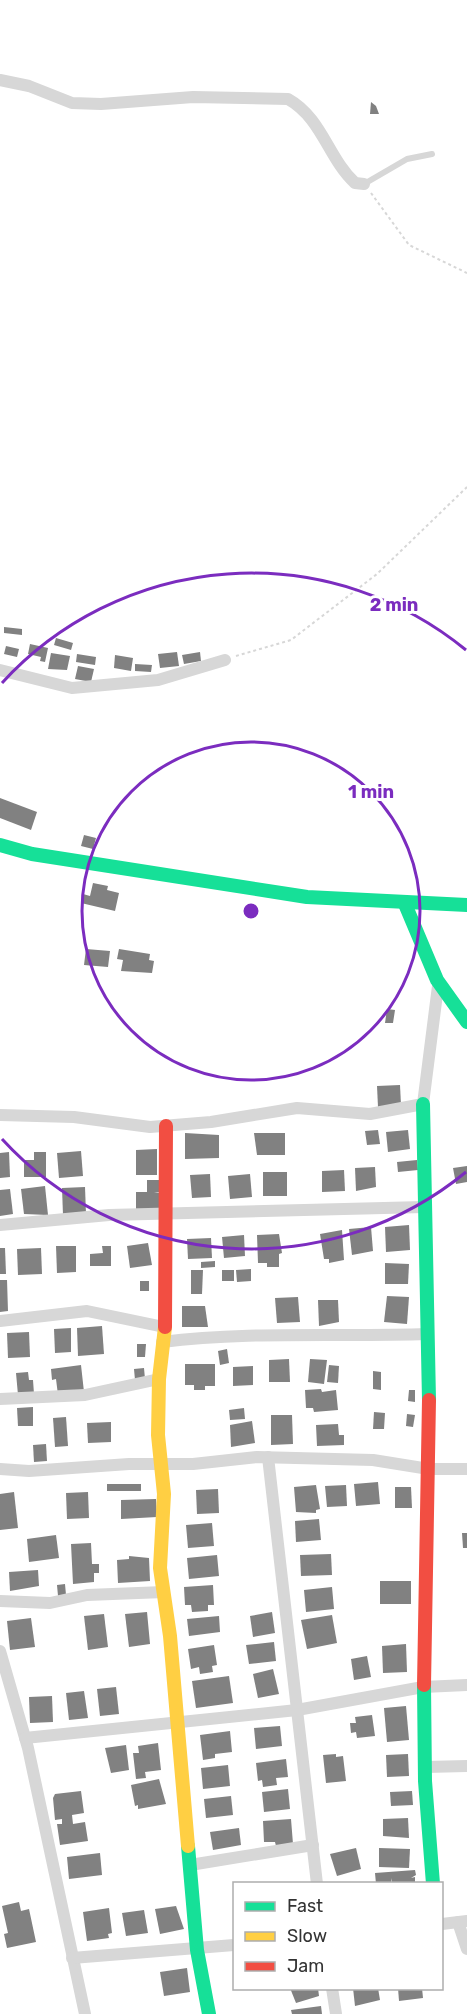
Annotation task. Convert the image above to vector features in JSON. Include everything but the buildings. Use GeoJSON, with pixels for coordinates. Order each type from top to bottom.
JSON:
{"type":"FeatureCollection","features":[{"type":"Feature","properties":{"kind":"street"},"geometry":{"type":"LineString","coordinates":[[0,80],[29,86],[72,103],[101,104],[193,97],[288,99],[313,120],[342,171],[355,183],[364,183]]}},
{"type":"Feature","properties":{"kind":"street"},"geometry":{"type":"LineString","coordinates":[[0,670],[72,688],[158,680],[225,660]]}},
{"type":"Feature","properties":{"kind":"street"},"geometry":{"type":"LineString","coordinates":[[0,845],[32,854],[307,897],[405,904],[467,905]]}},
{"type":"Feature","properties":{"kind":"street"},"geometry":{"type":"LineString","coordinates":[[405,904],[424,946],[429,969],[438,986],[467,1022]]}},
{"type":"Feature","properties":{"kind":"street"},"geometry":{"type":"LineString","coordinates":[[433,1882],[428,1842],[423,1686],[429,1469],[423,1104],[438,986]]}},
{"type":"Feature","properties":{"kind":"street"},"geometry":{"type":"LineString","coordinates":[[0,1115],[74,1117],[150,1127],[211,1122],[297,1108],[370,1114],[423,1104]]}},
{"type":"Feature","properties":{"kind":"street"},"geometry":{"type":"LineString","coordinates":[[166,1125],[167,1309],[159,1379],[158,1435],[164,1494],[160,1568],[177,1722],[197,1950],[209,2014]]}},
{"type":"Feature","properties":{"kind":"street"},"geometry":{"type":"LineString","coordinates":[[0,1224],[109,1215],[424,1207]]}},
{"type":"Feature","properties":{"kind":"street"},"geometry":{"type":"LineString","coordinates":[[0,1321],[87,1311],[164,1327]]}},
{"type":"Feature","properties":{"kind":"street"},"geometry":{"type":"LineString","coordinates":[[162,1342],[211,1336],[350,1337],[427,1334]]}},
{"type":"Feature","properties":{"kind":"street"},"geometry":{"type":"LineString","coordinates":[[0,1399],[85,1395],[159,1379]]}},
{"type":"Feature","properties":{"kind":"street"},"geometry":{"type":"LineString","coordinates":[[268,1457],[317,1882]]}},
{"type":"Feature","properties":{"kind":"street"},"geometry":{"type":"LineString","coordinates":[[0,1469],[29,1472],[161,1463],[193,1464],[268,1457],[373,1460],[429,1469],[467,1468]]}},
{"type":"Feature","properties":{"kind":"street"},"geometry":{"type":"LineString","coordinates":[[0,1601],[50,1603],[87,1595],[164,1592]]}},
{"type":"Feature","properties":{"kind":"street"},"geometry":{"type":"LineString","coordinates":[[0,1651],[25,1738],[85,2014]]}},
{"type":"Feature","properties":{"kind":"street"},"geometry":{"type":"LineString","coordinates":[[25,1738],[297,1710],[423,1686],[467,1685]]}},
{"type":"Feature","properties":{"kind":"street"},"geometry":{"type":"LineString","coordinates":[[426,1767],[467,1766]]}},
{"type":"Feature","properties":{"kind":"street"},"geometry":{"type":"LineString","coordinates":[[190,1865],[313,1845]]}},
{"type":"Feature","properties":{"kind":"street"},"geometry":{"type":"LineString","coordinates":[[443,1924],[462,1921],[467,1949]]}},
{"type":"Feature","properties":{"kind":"street"},"geometry":{"type":"LineString","coordinates":[[72,1958],[154,1950],[197,1950],[233,1945]]}},
{"type":"Feature","properties":{"kind":"street"},"geometry":{"type":"LineString","coordinates":[[332,1990],[336,2014]]}},
{"type":"Feature","properties":{"kind":"lane"},"geometry":{"type":"LineString","coordinates":[[364,183],[407,159],[432,154]]}},
{"type":"Feature","properties":{"kind":"path"},"geometry":{"type":"LineString","coordinates":[[364,183],[409,245],[467,273]]}},
{"type":"Feature","properties":{"kind":"path"},"geometry":{"type":"LineString","coordinates":[[225,660],[291,640],[377,574],[467,487]]}},
{"type":"Feature","properties":{"kind":"traffic: fast"},"geometry":{"type":"LineString","coordinates":[[0,845],[32,854],[307,897],[467,905]]}},
{"type":"Feature","properties":{"kind":"traffic: fast"},"geometry":{"type":"LineString","coordinates":[[405,904],[437,980],[467,1022]]}},
{"type":"Feature","properties":{"kind":"traffic: fast"},"geometry":{"type":"LineString","coordinates":[[423,1104],[429,1400]]}},
{"type":"Feature","properties":{"kind":"traffic: fast"},"geometry":{"type":"LineString","coordinates":[[424,1685],[425,1781],[433,1882]]}},
{"type":"Feature","properties":{"kind":"traffic: fast"},"geometry":{"type":"LineString","coordinates":[[188,1846],[197,1950],[209,2014]]}},
{"type":"Feature","properties":{"kind":"traffic: slow"},"geometry":{"type":"LineString","coordinates":[[165,1327],[159,1379],[158,1435],[164,1494],[160,1568],[170,1636],[188,1846]]}},
{"type":"Feature","properties":{"kind":"traffic: jam"},"geometry":{"type":"LineString","coordinates":[[165,1327],[166,1126]]}},
{"type":"Feature","properties":{"kind":"traffic: jam"},"geometry":{"type":"LineString","coordinates":[[424,1685],[429,1400]]}}]}
